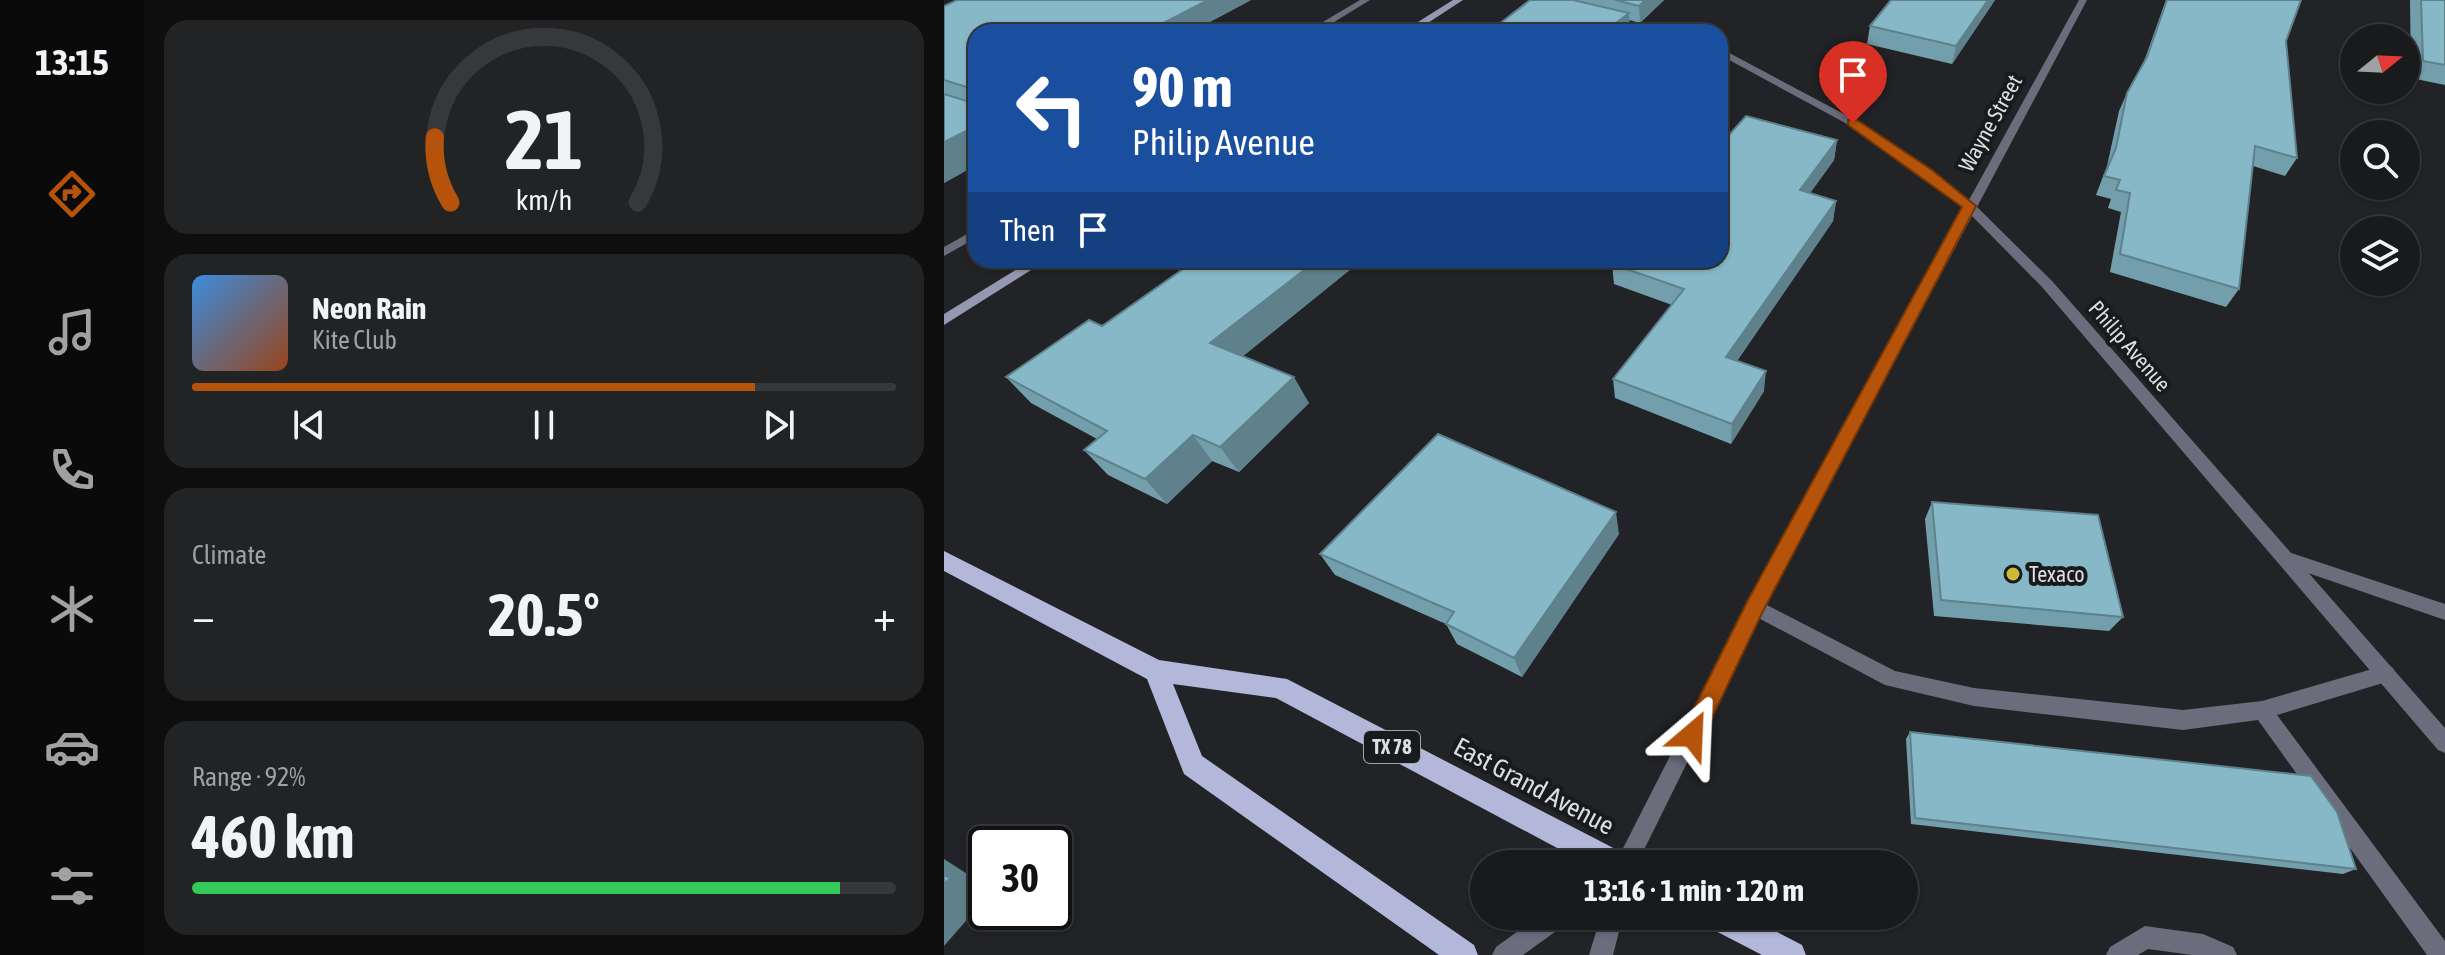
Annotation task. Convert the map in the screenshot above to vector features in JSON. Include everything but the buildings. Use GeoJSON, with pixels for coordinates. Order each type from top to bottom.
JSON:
{"type":"FeatureCollection","features":[{"type":"Feature","properties":{"kind":"main road","name":"East Grand Avenue"},"geometry":{"type":"LineString","coordinates":[[944,560],[1156,671],[1279,687],[1588,850]]}},
{"type":"Feature","properties":{"kind":"main road"},"geometry":{"type":"LineString","coordinates":[[1156,671],[1193,765],[1464,955]]}},
{"type":"Feature","properties":{"kind":"main road"},"geometry":{"type":"LineString","coordinates":[[1743,930],[1792,955]]}},
{"type":"Feature","properties":{"kind":"street"},"geometry":{"type":"LineString","coordinates":[[1325,24],[1366,0]]}},
{"type":"Feature","properties":{"kind":"street"},"geometry":{"type":"LineString","coordinates":[[1420,24],[1459,0]]}},
{"type":"Feature","properties":{"kind":"street","name":"Wayne Street"},"geometry":{"type":"LineString","coordinates":[[1633,850],[1755,607],[2083,0]]}},
{"type":"Feature","properties":{"kind":"street"},"geometry":{"type":"LineString","coordinates":[[1600,17],[1628,24]]}},
{"type":"Feature","properties":{"kind":"street","name":"Philip Avenue"},"geometry":{"type":"LineString","coordinates":[[1728,55],[1853,123],[1969,206],[2047,284],[2445,743]]}},
{"type":"Feature","properties":{"kind":"street"},"geometry":{"type":"LineString","coordinates":[[944,252],[968,238]]}},
{"type":"Feature","properties":{"kind":"street"},"geometry":{"type":"LineString","coordinates":[[944,320],[1028,268]]}},
{"type":"Feature","properties":{"kind":"street"},"geometry":{"type":"LineString","coordinates":[[2285,558],[2445,612]]}},
{"type":"Feature","properties":{"kind":"street"},"geometry":{"type":"LineString","coordinates":[[1755,607],[1892,679],[1974,697],[2183,720],[2262,710],[2386,674]]}},
{"type":"Feature","properties":{"kind":"street"},"geometry":{"type":"LineString","coordinates":[[2262,710],[2441,955]]}},
{"type":"Feature","properties":{"kind":"street"},"geometry":{"type":"LineString","coordinates":[[1504,955],[1539,930]]}},
{"type":"Feature","properties":{"kind":"street"},"geometry":{"type":"LineString","coordinates":[[1601,955],[1608,930]]}},
{"type":"Feature","properties":{"kind":"street"},"geometry":{"type":"LineString","coordinates":[[2118,955],[2145,937],[2203,945],[2225,955]]}},
{"type":"Feature","properties":{"kind":"place","name":"Texaco"},"geometry":{"type":"Point","coordinates":[2013,574]}},
{"type":"Feature","properties":{"kind":"route"},"geometry":{"type":"LineString","coordinates":[[1692,735],[1755,607],[1969,206],[1853,123]]}}]}
